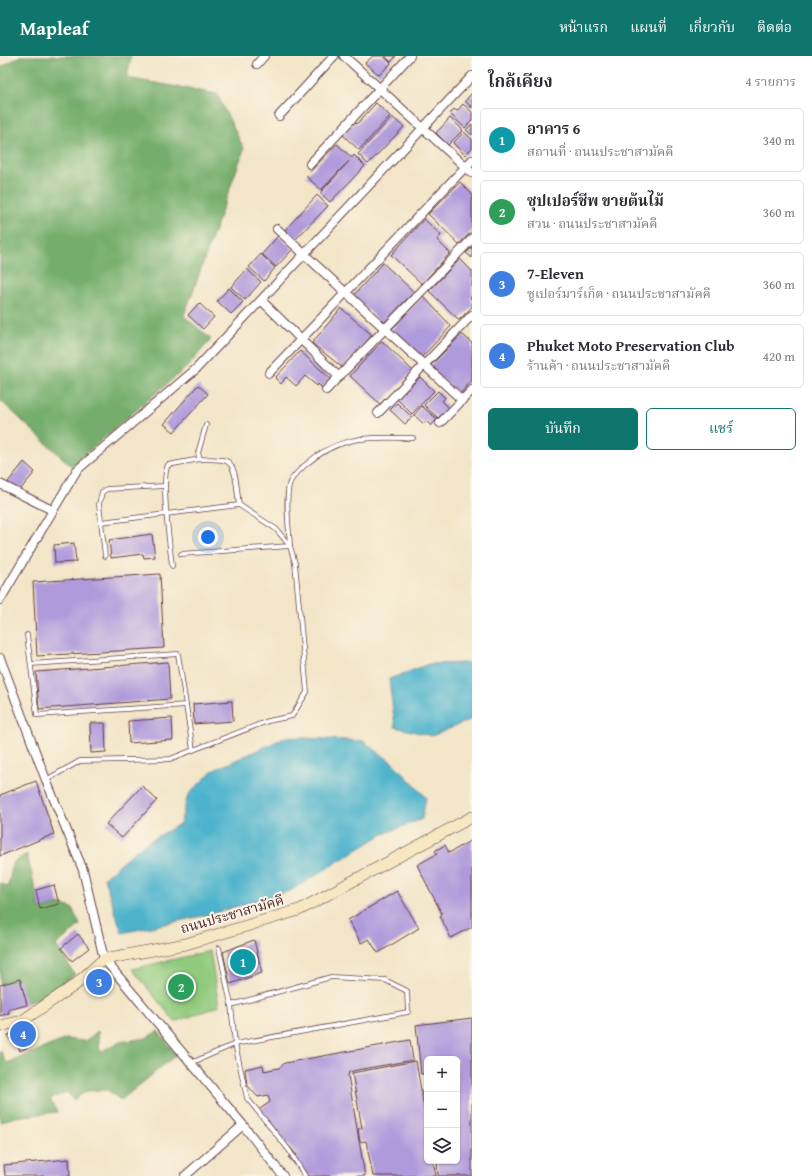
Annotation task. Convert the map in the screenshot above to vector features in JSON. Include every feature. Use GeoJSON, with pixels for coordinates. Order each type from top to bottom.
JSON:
{"type":"FeatureCollection","features":[{"type":"Feature","properties":{"kind":"street"},"geometry":{"type":"LineString","coordinates":[[257,64],[264,56]]}},
{"type":"Feature","properties":{"kind":"street"},"geometry":{"type":"LineString","coordinates":[[279,116],[334,56]]}},
{"type":"Feature","properties":{"kind":"street"},"geometry":{"type":"LineString","coordinates":[[344,56],[472,173]]}},
{"type":"Feature","properties":{"kind":"street"},"geometry":{"type":"LineString","coordinates":[[310,164],[410,56]]}},
{"type":"Feature","properties":{"kind":"street"},"geometry":{"type":"LineString","coordinates":[[0,600],[77,470],[196,369],[262,301],[472,76]]}},
{"type":"Feature","properties":{"kind":"street"},"geometry":{"type":"LineString","coordinates":[[269,373],[346,294],[472,160]]}},
{"type":"Feature","properties":{"kind":"street"},"geometry":{"type":"LineString","coordinates":[[277,229],[462,400]]}},
{"type":"Feature","properties":{"kind":"street"},"geometry":{"type":"LineString","coordinates":[[326,390],[472,239]]}},
{"type":"Feature","properties":{"kind":"street"},"geometry":{"type":"LineString","coordinates":[[262,301],[339,377]]}},
{"type":"Feature","properties":{"kind":"street"},"geometry":{"type":"LineString","coordinates":[[378,413],[472,315]]}},
{"type":"Feature","properties":{"kind":"street"},"geometry":{"type":"LineString","coordinates":[[440,423],[472,390]]}},
{"type":"Feature","properties":{"kind":"street"},"geometry":{"type":"LineString","coordinates":[[0,484],[52,510]]}},
{"type":"Feature","properties":{"kind":"street"},"geometry":{"type":"LineString","coordinates":[[0,658],[46,780],[83,870],[104,959],[192,1063],[283,1176]]}},
{"type":"Feature","properties":{"kind":"street","name":"ถนนประชาสามัคคี"},"geometry":{"type":"LineString","coordinates":[[104,959],[186,944],[299,910],[472,817]]}},
{"type":"Feature","properties":{"kind":"street"},"geometry":{"type":"LineString","coordinates":[[0,1026],[22,1021],[76,985],[104,959]]}},
{"type":"Feature","properties":{"kind":"street"},"geometry":{"type":"LineString","coordinates":[[184,1176],[243,1125]]}},
{"type":"Feature","properties":{"kind":"lane"},"geometry":{"type":"LineString","coordinates":[[200,459],[198,453],[206,425]]}},
{"type":"Feature","properties":{"kind":"lane"},"geometry":{"type":"LineString","coordinates":[[46,780],[80,761],[170,759],[268,721],[292,716],[307,692],[295,563],[290,546],[288,520],[289,485],[299,470],[318,454],[352,440],[364,438],[413,438]]}},
{"type":"Feature","properties":{"kind":"lane"},"geometry":{"type":"LineString","coordinates":[[172,566],[165,486],[165,472],[168,465],[200,459],[225,460],[231,463],[234,469],[239,504]]}},
{"type":"Feature","properties":{"kind":"lane"},"geometry":{"type":"LineString","coordinates":[[105,556],[99,504],[100,497],[104,490],[165,486]]}},
{"type":"Feature","properties":{"kind":"lane"},"geometry":{"type":"LineString","coordinates":[[101,522],[239,504],[276,529],[290,546]]}},
{"type":"Feature","properties":{"kind":"lane"},"geometry":{"type":"LineString","coordinates":[[181,554],[290,546]]}},
{"type":"Feature","properties":{"kind":"lane"},"geometry":{"type":"LineString","coordinates":[[27,635],[37,715],[186,705]]}},
{"type":"Feature","properties":{"kind":"lane"},"geometry":{"type":"LineString","coordinates":[[31,664],[178,654],[193,750]]}},
{"type":"Feature","properties":{"kind":"lane"},"geometry":{"type":"LineString","coordinates":[[219,948],[231,1005],[235,1044],[247,1098],[289,1150],[305,1176]]}},
{"type":"Feature","properties":{"kind":"lane"},"geometry":{"type":"LineString","coordinates":[[192,1063],[235,1044],[408,1012],[407,991],[385,980],[331,977],[231,1005]]}},
{"type":"Feature","properties":{"kind":"green space"},"geometry":{"type":"Polygon","coordinates":[[[20,56],[131,56],[127,78],[217,94],[244,149],[184,316],[211,339],[189,365],[71,466],[0,400],[0,68],[20,56]]]}},
{"type":"Feature","properties":{"kind":"green space"},"geometry":{"type":"Polygon","coordinates":[[[27,854],[40,909],[59,904],[72,908],[80,925],[56,945],[75,975],[36,1000],[0,1011],[0,882],[8,887],[13,863],[27,854]]]}},
{"type":"Feature","properties":{"kind":"green space"},"geometry":{"type":"Polygon","coordinates":[[[210,951],[219,1006],[175,1022],[132,969],[210,951]]]}},
{"type":"Feature","properties":{"kind":"green space"},"geometry":{"type":"Polygon","coordinates":[[[98,1031],[100,1052],[120,1042],[146,1038],[158,1031],[176,1055],[121,1100],[107,1090],[87,1091],[73,1100],[67,1092],[50,1099],[57,1112],[15,1117],[0,1122],[0,1050],[7,1063],[66,1039],[85,1041],[98,1031]]]}},
{"type":"Feature","properties":{"kind":"water"},"geometry":{"type":"Polygon","coordinates":[[[472,663],[472,719],[432,736],[395,727],[389,679],[429,664],[472,663]]]}},
{"type":"Feature","properties":{"kind":"water"},"geometry":{"type":"Polygon","coordinates":[[[286,737],[363,741],[393,763],[426,797],[422,819],[381,835],[290,891],[211,914],[122,933],[104,878],[141,846],[180,824],[188,795],[212,771],[286,737]]]}},
{"type":"Feature","properties":{"kind":"building"},"geometry":{"type":"Polygon","coordinates":[[[373,56],[383,56],[391,63],[379,75],[365,63],[373,56]]]}},
{"type":"Feature","properties":{"kind":"building"},"geometry":{"type":"Polygon","coordinates":[[[385,56],[396,56],[391,62],[385,56]]]}},
{"type":"Feature","properties":{"kind":"building"},"geometry":{"type":"Polygon","coordinates":[[[472,93],[472,108],[465,101],[472,93]]]}},
{"type":"Feature","properties":{"kind":"building"},"geometry":{"type":"Polygon","coordinates":[[[376,103],[390,116],[359,150],[343,135],[355,122],[357,124],[376,103]]]}},
{"type":"Feature","properties":{"kind":"building"},"geometry":{"type":"Polygon","coordinates":[[[463,104],[472,112],[472,120],[465,128],[450,114],[454,109],[457,111],[463,104]]]}},
{"type":"Feature","properties":{"kind":"building"},"geometry":{"type":"Polygon","coordinates":[[[392,117],[404,127],[368,164],[358,154],[392,117]]]}},
{"type":"Feature","properties":{"kind":"building"},"geometry":{"type":"Polygon","coordinates":[[[450,118],[463,130],[448,145],[436,133],[450,118]]]}},
{"type":"Feature","properties":{"kind":"building"},"geometry":{"type":"Polygon","coordinates":[[[472,124],[472,135],[466,130],[472,124]]]}},
{"type":"Feature","properties":{"kind":"building"},"geometry":{"type":"Polygon","coordinates":[[[464,132],[472,139],[472,148],[465,155],[453,143],[464,132]]]}},
{"type":"Feature","properties":{"kind":"building"},"geometry":{"type":"Polygon","coordinates":[[[337,144],[352,158],[354,155],[365,166],[330,202],[320,193],[349,161],[321,190],[306,176],[337,144]]]}},
{"type":"Feature","properties":{"kind":"building"},"geometry":{"type":"Polygon","coordinates":[[[460,182],[472,194],[472,231],[459,244],[428,214],[460,182]]]}},
{"type":"Feature","properties":{"kind":"building"},"geometry":{"type":"Polygon","coordinates":[[[317,195],[328,206],[293,242],[283,232],[317,195]]]}},
{"type":"Feature","properties":{"kind":"building"},"geometry":{"type":"Polygon","coordinates":[[[424,219],[441,235],[437,240],[450,253],[422,284],[391,255],[424,219]]]}},
{"type":"Feature","properties":{"kind":"building"},"geometry":{"type":"Polygon","coordinates":[[[278,236],[293,249],[276,267],[262,254],[278,236]]]}},
{"type":"Feature","properties":{"kind":"building"},"geometry":{"type":"Polygon","coordinates":[[[472,247],[472,258],[466,253],[472,247]]]}},
{"type":"Feature","properties":{"kind":"building"},"geometry":{"type":"Polygon","coordinates":[[[261,254],[275,268],[264,281],[249,267],[261,254]]]}},
{"type":"Feature","properties":{"kind":"building"},"geometry":{"type":"Polygon","coordinates":[[[460,259],[472,271],[472,295],[470,298],[472,300],[472,307],[459,320],[429,291],[460,259]]]}},
{"type":"Feature","properties":{"kind":"building"},"geometry":{"type":"Polygon","coordinates":[[[383,263],[414,292],[383,324],[353,296],[383,263]]]}},
{"type":"Feature","properties":{"kind":"building"},"geometry":{"type":"Polygon","coordinates":[[[247,269],[261,282],[245,300],[231,287],[247,269]]]}},
{"type":"Feature","properties":{"kind":"building"},"geometry":{"type":"Polygon","coordinates":[[[229,288],[243,302],[231,314],[217,301],[229,288]]]}},
{"type":"Feature","properties":{"kind":"building"},"geometry":{"type":"Polygon","coordinates":[[[423,296],[451,326],[421,358],[391,330],[423,296]]]}},
{"type":"Feature","properties":{"kind":"building"},"geometry":{"type":"Polygon","coordinates":[[[199,303],[214,317],[203,329],[188,315],[199,303]]]}},
{"type":"Feature","properties":{"kind":"building"},"geometry":{"type":"Polygon","coordinates":[[[341,308],[372,335],[343,368],[312,343],[341,308]]]}},
{"type":"Feature","properties":{"kind":"building"},"geometry":{"type":"Polygon","coordinates":[[[462,334],[472,343],[472,380],[459,395],[429,367],[462,334]]]}},
{"type":"Feature","properties":{"kind":"building"},"geometry":{"type":"Polygon","coordinates":[[[382,341],[413,371],[380,404],[350,376],[382,341]]]}},
{"type":"Feature","properties":{"kind":"building"},"geometry":{"type":"Polygon","coordinates":[[[300,351],[331,379],[322,388],[318,384],[317,386],[305,376],[296,386],[286,377],[281,384],[275,378],[300,351]]]}},
{"type":"Feature","properties":{"kind":"building"},"geometry":{"type":"Polygon","coordinates":[[[420,377],[434,391],[412,414],[397,399],[420,377]]]}},
{"type":"Feature","properties":{"kind":"building"},"geometry":{"type":"Polygon","coordinates":[[[198,385],[208,394],[174,432],[164,424],[198,385]]]}},
{"type":"Feature","properties":{"kind":"building"},"geometry":{"type":"Polygon","coordinates":[[[438,391],[445,398],[442,401],[449,408],[438,418],[424,405],[438,391]]]}},
{"type":"Feature","properties":{"kind":"building"},"geometry":{"type":"Polygon","coordinates":[[[397,403],[412,417],[405,424],[390,410],[397,403]]]}},
{"type":"Feature","properties":{"kind":"building"},"geometry":{"type":"Polygon","coordinates":[[[422,406],[437,419],[431,426],[426,421],[424,424],[414,415],[422,406]]]}},
{"type":"Feature","properties":{"kind":"building"},"geometry":{"type":"Polygon","coordinates":[[[24,462],[35,472],[19,491],[8,482],[24,462]]]}},
{"type":"Feature","properties":{"kind":"building"},"geometry":{"type":"Polygon","coordinates":[[[152,534],[155,557],[144,558],[143,554],[111,558],[109,540],[152,534]]]}},
{"type":"Feature","properties":{"kind":"building"},"geometry":{"type":"Polygon","coordinates":[[[74,543],[76,562],[55,563],[54,545],[74,543]]]}},
{"type":"Feature","properties":{"kind":"building"},"geometry":{"type":"Polygon","coordinates":[[[160,574],[164,648],[37,656],[33,582],[160,574]]]}},
{"type":"Feature","properties":{"kind":"building"},"geometry":{"type":"Polygon","coordinates":[[[168,662],[170,699],[39,709],[36,672],[168,662]]]}},
{"type":"Feature","properties":{"kind":"building"},"geometry":{"type":"Polygon","coordinates":[[[232,701],[233,721],[194,724],[193,704],[232,701]]]}},
{"type":"Feature","properties":{"kind":"building"},"geometry":{"type":"Polygon","coordinates":[[[172,718],[173,740],[129,743],[128,721],[172,718]]]}},
{"type":"Feature","properties":{"kind":"building"},"geometry":{"type":"Polygon","coordinates":[[[90,723],[105,723],[106,752],[91,753],[90,723]]]}},
{"type":"Feature","properties":{"kind":"building"},"geometry":{"type":"Polygon","coordinates":[[[36,781],[54,834],[0,856],[0,795],[36,781]]]}},
{"type":"Feature","properties":{"kind":"building"},"geometry":{"type":"Polygon","coordinates":[[[142,786],[157,800],[122,838],[106,824],[142,786]]]}},
{"type":"Feature","properties":{"kind":"building"},"geometry":{"type":"Polygon","coordinates":[[[472,840],[472,927],[451,938],[440,916],[442,914],[417,865],[437,854],[435,851],[445,845],[449,853],[472,840]]]}},
{"type":"Feature","properties":{"kind":"building"},"geometry":{"type":"Polygon","coordinates":[[[54,885],[59,904],[40,909],[36,890],[54,885]]]}},
{"type":"Feature","properties":{"kind":"building"},"geometry":{"type":"Polygon","coordinates":[[[397,891],[419,928],[378,953],[369,939],[361,943],[348,920],[397,891]]]}},
{"type":"Feature","properties":{"kind":"building"},"geometry":{"type":"Polygon","coordinates":[[[78,934],[89,948],[72,961],[61,948],[78,934]]]}},
{"type":"Feature","properties":{"kind":"building"},"geometry":{"type":"Polygon","coordinates":[[[254,940],[262,973],[230,984],[223,952],[254,940]]]}},
{"type":"Feature","properties":{"kind":"building"},"geometry":{"type":"Polygon","coordinates":[[[20,979],[27,1005],[8,1010],[9,1013],[0,1016],[0,985],[20,979]]]}},
{"type":"Feature","properties":{"kind":"building"},"geometry":{"type":"Polygon","coordinates":[[[472,1018],[472,1176],[438,1176],[437,1164],[460,1164],[460,1056],[424,1056],[424,1074],[421,1074],[416,1025],[472,1018]]]}},
{"type":"Feature","properties":{"kind":"building"},"geometry":{"type":"Polygon","coordinates":[[[26,1028],[33,1045],[20,1051],[16,1038],[10,1040],[8,1035],[26,1028]]]}},
{"type":"Feature","properties":{"kind":"building"},"geometry":{"type":"Polygon","coordinates":[[[410,1040],[413,1060],[357,1070],[349,1072],[348,1075],[365,1176],[307,1176],[288,1157],[297,1155],[257,1111],[270,1102],[268,1095],[258,1097],[247,1085],[245,1069],[263,1065],[264,1071],[279,1068],[285,1063],[410,1040]]]}},
{"type":"Feature","properties":{"kind":"building"},"geometry":{"type":"Polygon","coordinates":[[[416,1061],[424,1108],[424,1164],[434,1164],[436,1176],[373,1176],[366,1141],[360,1142],[358,1129],[362,1128],[352,1073],[416,1061]]]}},
{"type":"Feature","properties":{"kind":"building"},"geometry":{"type":"Polygon","coordinates":[[[69,1159],[70,1176],[5,1176],[4,1165],[69,1159]]]}},
{"type":"Feature","properties":{"kind":"place","name":"อาคาร 6"},"geometry":{"type":"Point","coordinates":[243,962]}},
{"type":"Feature","properties":{"kind":"place","name":"7-Eleven"},"geometry":{"type":"Point","coordinates":[99,982]}},
{"type":"Feature","properties":{"kind":"place","name":"ซุปเปอร์ชีพ ขายต้นไม้"},"geometry":{"type":"Point","coordinates":[181,987]}},
{"type":"Feature","properties":{"kind":"place","name":"Phuket Moto Preservation Club"},"geometry":{"type":"Point","coordinates":[23,1034]}}]}
